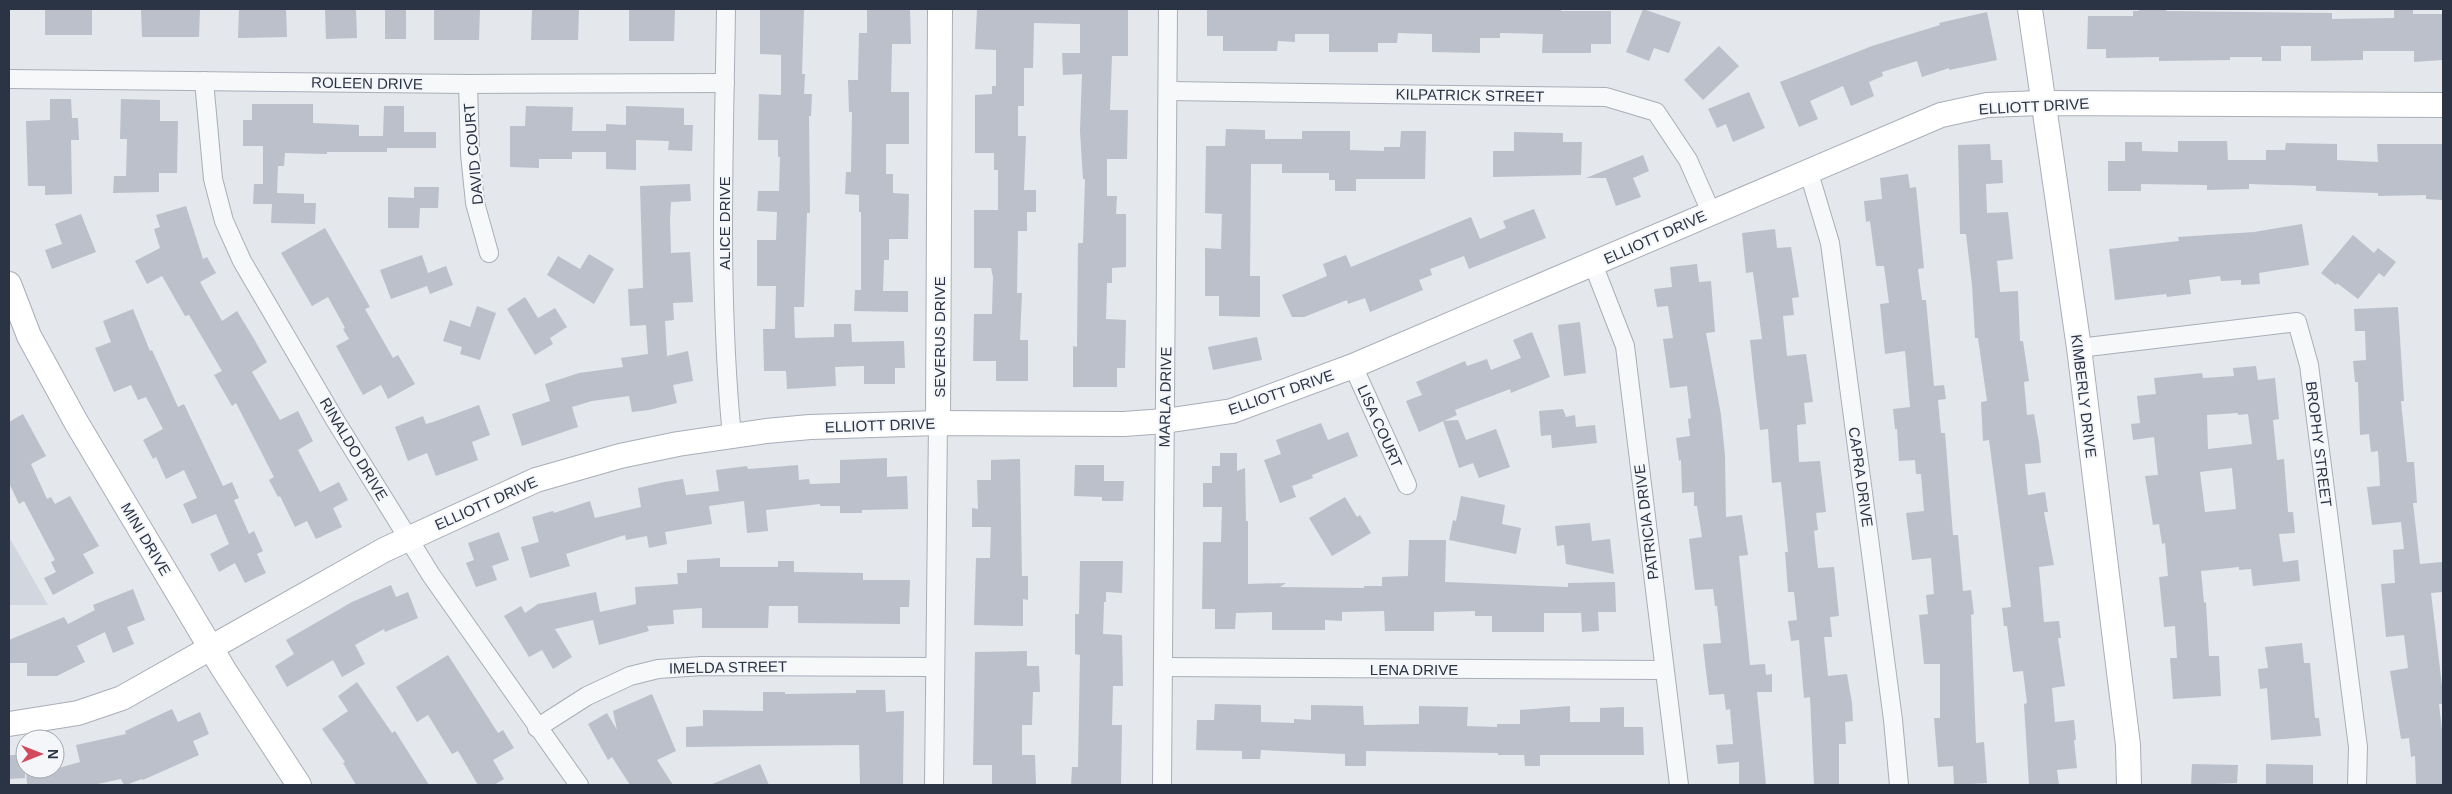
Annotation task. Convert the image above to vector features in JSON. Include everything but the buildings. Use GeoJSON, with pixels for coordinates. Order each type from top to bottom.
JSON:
{"type":"FeatureCollection","features":[{"type":"Feature","properties":{"kind":"street","name":"ALICE DRIVE"},"geometry":{"type":"LineString","coordinates":[[726,9],[724,294],[727,384],[732,436]]}},
{"type":"Feature","properties":{"kind":"street","name":"SEVERUS DRIVE"},"geometry":{"type":"LineString","coordinates":[[934,785],[940,9]]}},
{"type":"Feature","properties":{"kind":"street","name":"MARLA DRIVE"},"geometry":{"type":"LineString","coordinates":[[1162,785],[1168,9]]}},
{"type":"Feature","properties":{"kind":"street","name":"KIMBERLY DRIVE"},"geometry":{"type":"LineString","coordinates":[[2030,9],[2042,103],[2079,348],[2128,744],[2129,785]]}},
{"type":"Feature","properties":{"kind":"street","name":"ROLEEN DRIVE"},"geometry":{"type":"LineString","coordinates":[[9,79],[468,84],[725,83]]}},
{"type":"Feature","properties":{"kind":"street","name":"RINALDO DRIVE"},"geometry":{"type":"LineString","coordinates":[[204,81],[213,179],[228,229],[247,268],[336,420],[432,576],[579,785]]}},
{"type":"Feature","properties":{"kind":"street","name":"DAVID COURT"},"geometry":{"type":"LineString","coordinates":[[468,84],[475,204],[489,253]]}},
{"type":"Feature","properties":{"kind":"street","name":"KILPATRICK STREET"},"geometry":{"type":"LineString","coordinates":[[1168,91],[1606,97],[1656,112],[1688,160],[1711,212]]}},
{"type":"Feature","properties":{"kind":"street","name":"ELLIOTT DRIVE"},"geometry":{"type":"LineString","coordinates":[[9,724],[78,713],[122,698],[384,550],[536,480],[620,456],[678,444],[810,427],[938,423],[1124,424],[1165,421],[1232,410],[1353,366],[1941,115],[1987,105],[2042,103],[2443,105]]}},
{"type":"Feature","properties":{"kind":"street","name":"CAPRA DRIVE"},"geometry":{"type":"LineString","coordinates":[[1809,172],[1830,243],[1893,720],[1899,785]]}},
{"type":"Feature","properties":{"kind":"street","name":"PATRICIA DRIVE"},"geometry":{"type":"LineString","coordinates":[[1593,264],[1625,346],[1679,785]]}},
{"type":"Feature","properties":{"kind":"street","name":"MINI DRIVE"},"geometry":{"type":"LineString","coordinates":[[9,284],[29,336],[76,422],[146,536],[210,649],[299,785]]}},
{"type":"Feature","properties":{"kind":"street","name":"BROPHY STREET"},"geometry":{"type":"LineString","coordinates":[[2079,348],[2297,322],[2309,365],[2358,747],[2358,785]]}},
{"type":"Feature","properties":{"kind":"street","name":"LISA COURT"},"geometry":{"type":"LineString","coordinates":[[1353,366],[1407,485]]}},
{"type":"Feature","properties":{"kind":"street","name":"IMELDA STREET"},"geometry":{"type":"LineString","coordinates":[[538,728],[587,696],[630,676],[658,669],[702,666],[934,667]]}},
{"type":"Feature","properties":{"kind":"street","name":"LENA DRIVE"},"geometry":{"type":"LineString","coordinates":[[1163,667],[1664,670]]}},
{"type":"Feature","properties":{"kind":"shaded area"},"geometry":{"type":"Polygon","coordinates":[[[9,537],[48,605],[9,605],[9,537]]]}}]}
